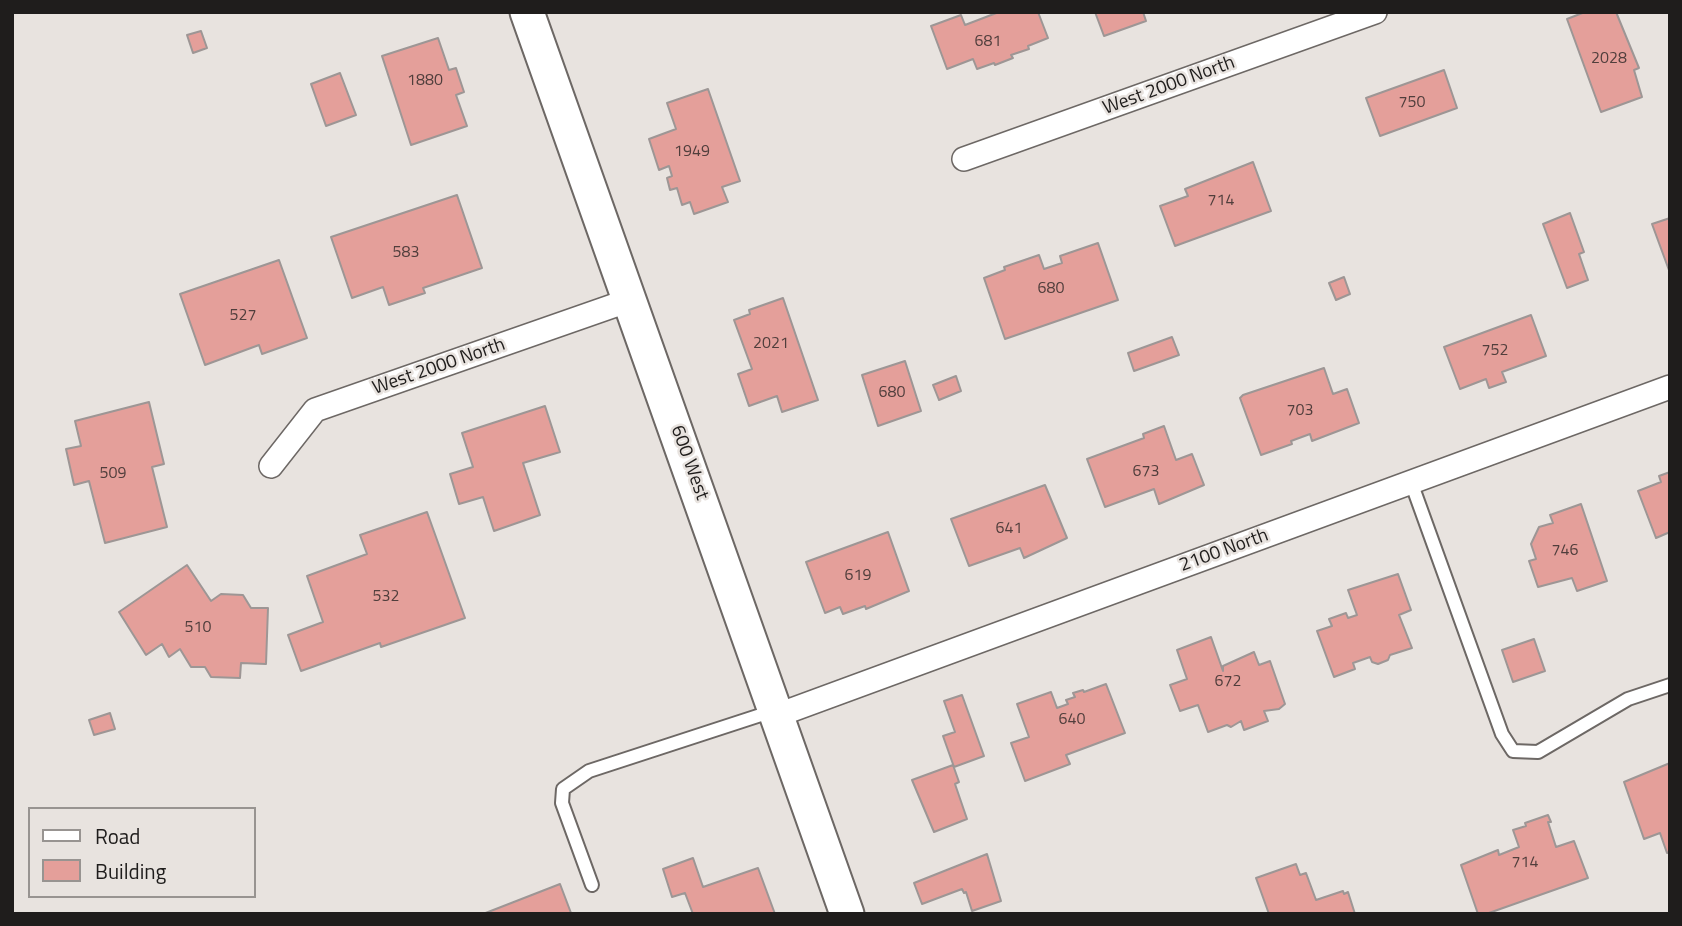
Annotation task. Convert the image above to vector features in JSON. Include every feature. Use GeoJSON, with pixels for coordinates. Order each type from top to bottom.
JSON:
{"type":"FeatureCollection","features":[{"type":"Feature","properties":{"kind":"street","name":"600 West"},"geometry":{"type":"LineString","coordinates":[[527,12],[778,712],[847,914]]}},
{"type":"Feature","properties":{"kind":"street","name":"West 2000 North"},"geometry":{"type":"LineString","coordinates":[[964,159],[1375,12]]}},
{"type":"Feature","properties":{"kind":"street","name":"West 2000 North"},"geometry":{"type":"LineString","coordinates":[[271,466],[315,410],[630,300]]}},
{"type":"Feature","properties":{"kind":"street","name":"2100 North"},"geometry":{"type":"LineString","coordinates":[[778,712],[1670,387]]}},
{"type":"Feature","properties":{"kind":"lane"},"geometry":{"type":"LineString","coordinates":[[1411,482],[1502,734],[1513,751],[1538,752],[1628,699],[1670,685]]}},
{"type":"Feature","properties":{"kind":"lane"},"geometry":{"type":"LineString","coordinates":[[593,885],[562,803],[563,789],[589,771],[778,712]]}},
{"type":"Feature","properties":{"kind":"building"},"geometry":{"type":"Polygon","coordinates":[[[999,12],[1038,12],[1048,38],[995,65],[994,63],[977,69],[973,59],[947,69],[931,26],[961,15],[965,25],[999,12]]]}},
{"type":"Feature","properties":{"kind":"building"},"geometry":{"type":"Polygon","coordinates":[[[1095,12],[1143,12],[1146,21],[1104,36],[1095,12]]]}},
{"type":"Feature","properties":{"kind":"building"},"geometry":{"type":"Polygon","coordinates":[[[1585,12],[1616,12],[1639,68],[1634,70],[1642,97],[1601,112],[1567,19],[1585,12]]]}},
{"type":"Feature","properties":{"kind":"building"},"geometry":{"type":"Polygon","coordinates":[[[201,31],[207,48],[193,53],[187,35],[201,31]]]}},
{"type":"Feature","properties":{"kind":"building"},"geometry":{"type":"Polygon","coordinates":[[[438,38],[449,70],[456,68],[464,92],[456,95],[467,126],[411,145],[382,56],[438,38]]]}},
{"type":"Feature","properties":{"kind":"building"},"geometry":{"type":"Polygon","coordinates":[[[1444,70],[1457,108],[1380,136],[1366,98],[1444,70]]]}},
{"type":"Feature","properties":{"kind":"building"},"geometry":{"type":"Polygon","coordinates":[[[340,73],[356,115],[326,126],[311,84],[340,73]]]}},
{"type":"Feature","properties":{"kind":"building"},"geometry":{"type":"Polygon","coordinates":[[[708,89],[740,181],[722,187],[728,202],[694,214],[690,202],[682,205],[677,188],[670,190],[667,178],[672,176],[669,166],[659,170],[649,139],[676,129],[667,103],[708,89]]]}},
{"type":"Feature","properties":{"kind":"building"},"geometry":{"type":"Polygon","coordinates":[[[1253,162],[1271,211],[1175,246],[1160,206],[1188,196],[1185,189],[1253,162]]]}},
{"type":"Feature","properties":{"kind":"building"},"geometry":{"type":"Polygon","coordinates":[[[457,195],[482,268],[423,288],[425,293],[389,305],[383,287],[352,298],[331,237],[457,195]]]}},
{"type":"Feature","properties":{"kind":"building"},"geometry":{"type":"Polygon","coordinates":[[[1570,213],[1584,252],[1579,254],[1588,280],[1567,288],[1543,224],[1570,213]]]}},
{"type":"Feature","properties":{"kind":"building"},"geometry":{"type":"Polygon","coordinates":[[[1670,218],[1670,273],[1652,224],[1670,218]]]}},
{"type":"Feature","properties":{"kind":"building"},"geometry":{"type":"Polygon","coordinates":[[[1098,243],[1118,300],[1005,339],[984,278],[1005,270],[1004,267],[1039,255],[1044,269],[1062,263],[1060,256],[1098,243]]]}},
{"type":"Feature","properties":{"kind":"building"},"geometry":{"type":"Polygon","coordinates":[[[279,260],[307,338],[262,354],[259,345],[205,365],[180,294],[279,260]]]}},
{"type":"Feature","properties":{"kind":"building"},"geometry":{"type":"Polygon","coordinates":[[[1344,277],[1350,294],[1336,300],[1329,283],[1344,277]]]}},
{"type":"Feature","properties":{"kind":"building"},"geometry":{"type":"Polygon","coordinates":[[[783,298],[818,400],[782,412],[777,396],[749,406],[738,374],[752,369],[734,320],[750,314],[749,310],[783,298]]]}},
{"type":"Feature","properties":{"kind":"building"},"geometry":{"type":"Polygon","coordinates":[[[1531,315],[1546,356],[1502,372],[1506,382],[1489,388],[1486,379],[1460,389],[1444,347],[1531,315]]]}},
{"type":"Feature","properties":{"kind":"building"},"geometry":{"type":"Polygon","coordinates":[[[1172,337],[1179,355],[1134,371],[1128,353],[1172,337]]]}},
{"type":"Feature","properties":{"kind":"building"},"geometry":{"type":"Polygon","coordinates":[[[905,361],[921,411],[878,426],[862,375],[905,361]]]}},
{"type":"Feature","properties":{"kind":"building"},"geometry":{"type":"Polygon","coordinates":[[[1324,368],[1333,394],[1347,389],[1359,423],[1312,441],[1310,434],[1291,441],[1292,444],[1261,455],[1240,398],[1324,368]]]}},
{"type":"Feature","properties":{"kind":"building"},"geometry":{"type":"Polygon","coordinates":[[[956,376],[961,391],[939,400],[933,385],[956,376]]]}},
{"type":"Feature","properties":{"kind":"building"},"geometry":{"type":"Polygon","coordinates":[[[149,402],[164,464],[152,467],[167,527],[105,543],[89,481],[74,485],[66,449],[81,446],[75,421],[149,402]]]}},
{"type":"Feature","properties":{"kind":"building"},"geometry":{"type":"Polygon","coordinates":[[[545,406],[560,452],[523,463],[540,515],[494,531],[483,497],[459,504],[450,474],[473,467],[462,433],[545,406]]]}},
{"type":"Feature","properties":{"kind":"building"},"geometry":{"type":"Polygon","coordinates":[[[1164,426],[1176,460],[1192,454],[1204,485],[1159,504],[1154,489],[1105,507],[1087,459],[1144,438],[1143,434],[1164,426]]]}},
{"type":"Feature","properties":{"kind":"building"},"geometry":{"type":"Polygon","coordinates":[[[1670,472],[1670,532],[1656,538],[1638,491],[1661,482],[1659,476],[1670,472]]]}},
{"type":"Feature","properties":{"kind":"building"},"geometry":{"type":"Polygon","coordinates":[[[1045,485],[1067,538],[1024,558],[1020,548],[969,566],[951,519],[1045,485]]]}},
{"type":"Feature","properties":{"kind":"building"},"geometry":{"type":"Polygon","coordinates":[[[1581,504],[1607,581],[1577,591],[1572,578],[1538,587],[1529,561],[1536,559],[1531,544],[1539,527],[1553,523],[1550,515],[1581,504]]]}},
{"type":"Feature","properties":{"kind":"building"},"geometry":{"type":"Polygon","coordinates":[[[427,512],[465,618],[381,647],[380,643],[301,671],[288,635],[323,622],[307,576],[367,554],[360,535],[427,512]]]}},
{"type":"Feature","properties":{"kind":"building"},"geometry":{"type":"Polygon","coordinates":[[[888,532],[909,591],[866,609],[865,606],[843,614],[840,607],[825,613],[806,562],[888,532]]]}},
{"type":"Feature","properties":{"kind":"building"},"geometry":{"type":"Polygon","coordinates":[[[187,565],[211,601],[221,594],[243,595],[251,608],[268,608],[266,664],[241,663],[240,678],[211,677],[205,667],[191,667],[180,649],[169,657],[162,644],[146,655],[119,612],[187,565]]]}},
{"type":"Feature","properties":{"kind":"building"},"geometry":{"type":"Polygon","coordinates":[[[1398,574],[1411,610],[1399,615],[1412,648],[1390,655],[1388,660],[1378,664],[1372,662],[1370,657],[1353,663],[1355,669],[1334,677],[1317,631],[1332,626],[1329,619],[1346,613],[1348,618],[1357,615],[1348,590],[1398,574]]]}},
{"type":"Feature","properties":{"kind":"building"},"geometry":{"type":"Polygon","coordinates":[[[1211,637],[1223,671],[1223,666],[1254,652],[1259,665],[1270,661],[1285,704],[1279,709],[1264,711],[1268,721],[1244,730],[1241,721],[1231,727],[1227,725],[1208,732],[1198,705],[1180,711],[1170,685],[1187,679],[1177,650],[1211,637]]]}},
{"type":"Feature","properties":{"kind":"building"},"geometry":{"type":"Polygon","coordinates":[[[1534,639],[1545,671],[1513,682],[1502,650],[1534,639]]]}},
{"type":"Feature","properties":{"kind":"building"},"geometry":{"type":"Polygon","coordinates":[[[1106,684],[1125,733],[1066,755],[1070,764],[1025,781],[1011,743],[1029,737],[1017,704],[1051,692],[1057,708],[1068,704],[1066,700],[1075,697],[1073,693],[1106,684]]]}},
{"type":"Feature","properties":{"kind":"building"},"geometry":{"type":"Polygon","coordinates":[[[962,695],[984,756],[954,767],[943,736],[955,732],[944,701],[962,695]]]}},
{"type":"Feature","properties":{"kind":"building"},"geometry":{"type":"Polygon","coordinates":[[[110,713],[115,729],[94,735],[89,720],[110,713]]]}},
{"type":"Feature","properties":{"kind":"building"},"geometry":{"type":"Polygon","coordinates":[[[1670,763],[1670,852],[1667,853],[1660,833],[1644,839],[1624,782],[1670,763]]]}},
{"type":"Feature","properties":{"kind":"building"},"geometry":{"type":"Polygon","coordinates":[[[953,765],[959,782],[955,784],[967,819],[934,832],[912,780],[953,765]]]}},
{"type":"Feature","properties":{"kind":"building"},"geometry":{"type":"Polygon","coordinates":[[[1548,815],[1556,847],[1574,841],[1588,878],[1486,914],[1478,914],[1461,865],[1498,850],[1499,855],[1519,847],[1513,830],[1548,815]]]}},
{"type":"Feature","properties":{"kind":"building"},"geometry":{"type":"Polygon","coordinates":[[[987,854],[1001,901],[972,911],[966,892],[962,889],[922,904],[914,883],[987,854]]]}},
{"type":"Feature","properties":{"kind":"building"},"geometry":{"type":"Polygon","coordinates":[[[693,858],[703,887],[758,868],[775,914],[693,914],[685,893],[672,897],[663,869],[693,858]]]}},
{"type":"Feature","properties":{"kind":"building"},"geometry":{"type":"Polygon","coordinates":[[[1296,864],[1300,875],[1306,873],[1316,900],[1343,891],[1344,894],[1348,892],[1355,914],[1269,914],[1256,878],[1296,864]]]}},
{"type":"Feature","properties":{"kind":"building"},"geometry":{"type":"Polygon","coordinates":[[[560,884],[571,913],[483,914],[560,884]]]}}]}
